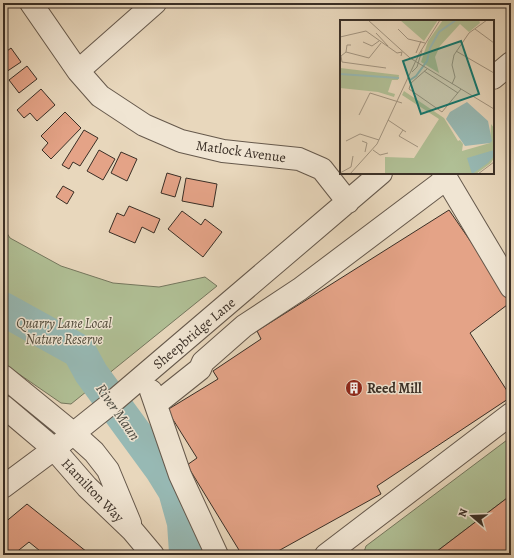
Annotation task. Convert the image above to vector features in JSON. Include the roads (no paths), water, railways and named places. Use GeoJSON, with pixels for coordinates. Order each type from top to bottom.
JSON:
{"type":"FeatureCollection","features":[{"type":"Feature","properties":{"kind":"street","name":"Matlock Avenue"},"geometry":{"type":"LineString","coordinates":[[31,3],[78,71],[100,96],[144,125],[181,141],[222,151],[300,159],[322,169],[348,202]]}},
{"type":"Feature","properties":{"kind":"street"},"geometry":{"type":"LineString","coordinates":[[78,71],[155,3]]}},
{"type":"Feature","properties":{"kind":"street"},"geometry":{"type":"LineString","coordinates":[[494,77],[511,63]]}},
{"type":"Feature","properties":{"kind":"street","name":"Sheepbridge Lane"},"geometry":{"type":"LineString","coordinates":[[3,487],[74,434],[380,174]]}},
{"type":"Feature","properties":{"kind":"street"},"geometry":{"type":"LineString","coordinates":[[156,404],[200,369],[203,362],[244,326],[300,289],[444,176],[511,287]]}},
{"type":"Feature","properties":{"kind":"street"},"geometry":{"type":"LineString","coordinates":[[145,374],[180,475],[217,555]]}},
{"type":"Feature","properties":{"kind":"street","name":"Hamilton Way"},"geometry":{"type":"LineString","coordinates":[[3,376],[94,452],[108,470],[132,530]]}},
{"type":"Feature","properties":{"kind":"street","name":"Hamilton Way"},"geometry":{"type":"LineString","coordinates":[[3,406],[54,449],[87,487],[132,530],[153,555]]}},
{"type":"Feature","properties":{"kind":"street"},"geometry":{"type":"LineString","coordinates":[[326,555],[511,414]]}},
{"type":"Feature","properties":{"kind":"waterway","name":"River Maun"},"geometry":{"type":"LineString","coordinates":[[3,309],[79,351],[91,373],[162,470],[175,491],[184,523],[186,552]]}},
{"type":"Feature","properties":{"kind":"place","name":"Reed Mill"},"geometry":{"type":"Point","coordinates":[354,388]}},
{"type":"Feature","properties":{"kind":"park label","name":"Quarry Lane Local Nature Reserve"},"geometry":{"type":"Point","coordinates":[64,332]}}]}
